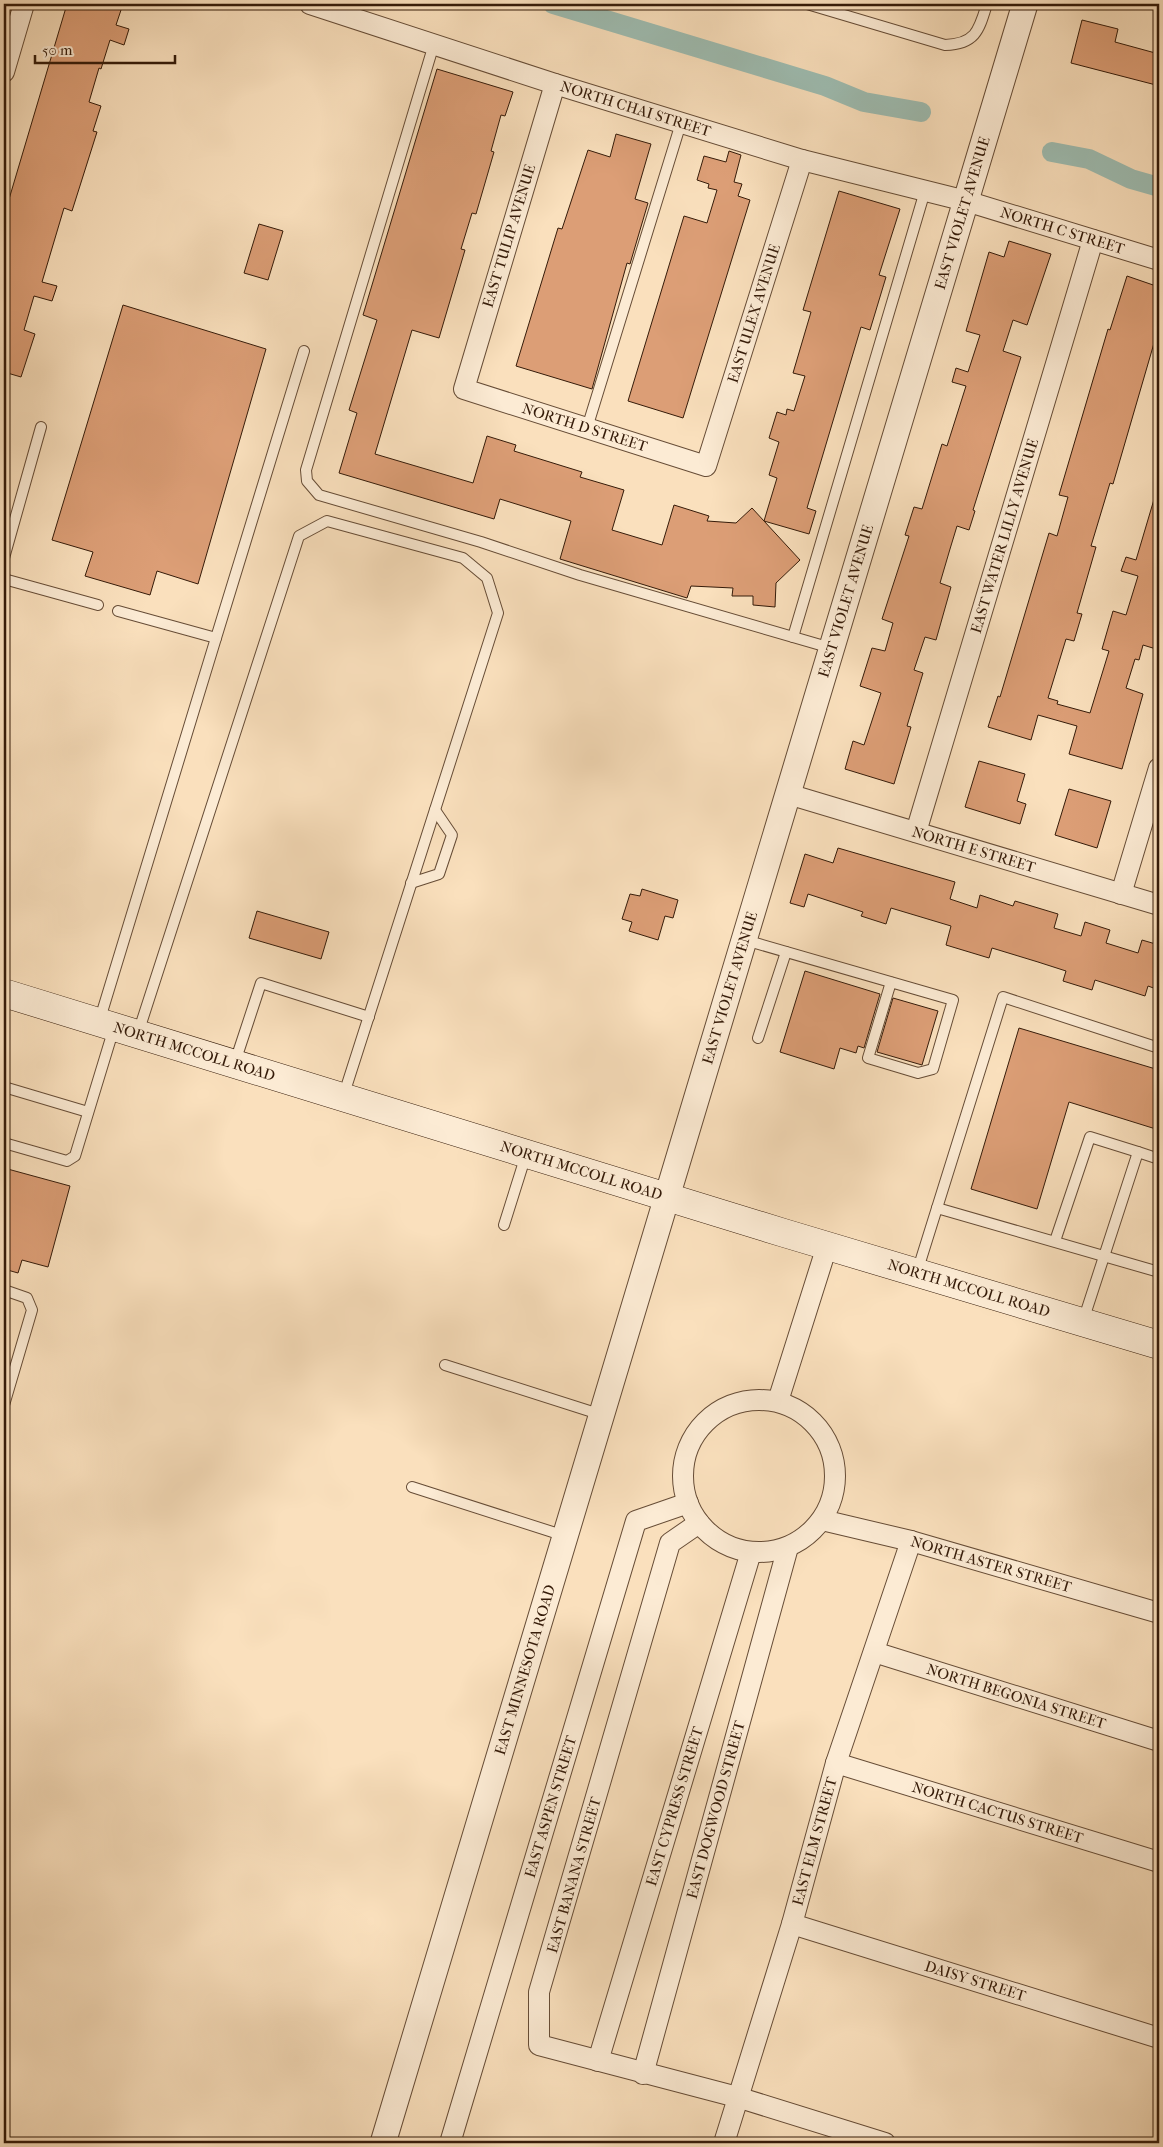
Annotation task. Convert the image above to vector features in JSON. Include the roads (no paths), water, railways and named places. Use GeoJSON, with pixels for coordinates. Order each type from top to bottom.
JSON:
{"type":"FeatureCollection","features":[{"type":"Feature","properties":{"kind":"main road","name":"NORTH MCCOLL ROAD"},"geometry":{"type":"LineString","coordinates":[[4,993],[827,1246],[1159,1345]]}},
{"type":"Feature","properties":{"kind":"street"},"geometry":{"type":"LineString","coordinates":[[4,72],[24,4]]}},
{"type":"Feature","properties":{"kind":"street","name":"NORTH CHAI STREET"},"geometry":{"type":"LineString","coordinates":[[310,4],[555,84],[802,160],[966,201]]}},
{"type":"Feature","properties":{"kind":"street","name":"EAST VIOLET AVENUE"},"geometry":{"type":"LineString","coordinates":[[668,1197],[1025,4]]}},
{"type":"Feature","properties":{"kind":"street","name":"EAST TULIP AVENUE"},"geometry":{"type":"LineString","coordinates":[[464,388],[555,84]]}},
{"type":"Feature","properties":{"kind":"street","name":"EAST ULEX AVENUE"},"geometry":{"type":"LineString","coordinates":[[706,466],[802,160]]}},
{"type":"Feature","properties":{"kind":"street","name":"NORTH C STREET"},"geometry":{"type":"LineString","coordinates":[[966,201],[1159,260]]}},
{"type":"Feature","properties":{"kind":"street","name":"EAST WATER LILLY AVENUE"},"geometry":{"type":"LineString","coordinates":[[916,832],[1093,240]]}},
{"type":"Feature","properties":{"kind":"street","name":"NORTH D STREET"},"geometry":{"type":"LineString","coordinates":[[464,388],[706,466]]}},
{"type":"Feature","properties":{"kind":"street"},"geometry":{"type":"LineString","coordinates":[[1121,894],[1159,768]]}},
{"type":"Feature","properties":{"kind":"street","name":"NORTH E STREET"},"geometry":{"type":"LineString","coordinates":[[788,794],[1159,905]]}},
{"type":"Feature","properties":{"kind":"street","name":"EAST MINNESOTA ROAD"},"geometry":{"type":"LineString","coordinates":[[383,2143],[668,1197]]}},
{"type":"Feature","properties":{"kind":"street"},"geometry":{"type":"LineString","coordinates":[[778,1401],[827,1246]]}},
{"type":"Feature","properties":{"kind":"street"},"geometry":{"type":"LineString","coordinates":[[754,1399],[778,1401],[801,1411],[819,1428],[831,1449],[836,1474],[834,1490],[822,1520],[807,1536],[788,1547],[770,1552],[750,1552],[731,1547],[713,1537],[699,1523],[688,1503],[683,1480],[685,1456],[695,1434],[710,1416],[731,1404],[754,1399]]}},
{"type":"Feature","properties":{"kind":"street","name":"EAST ASPEN STREET"},"geometry":{"type":"LineString","coordinates":[[450,2143],[636,1521],[688,1503]]}},
{"type":"Feature","properties":{"kind":"street","name":"NORTH ASTER STREET"},"geometry":{"type":"LineString","coordinates":[[822,1520],[911,1541],[1159,1613]]}},
{"type":"Feature","properties":{"kind":"street","name":"EAST BANANA STREET"},"geometry":{"type":"LineString","coordinates":[[699,1523],[670,1543],[540,1992],[539,2045],[737,2098],[884,2143]]}},
{"type":"Feature","properties":{"kind":"street","name":"EAST ELM STREET"},"geometry":{"type":"LineString","coordinates":[[724,2143],[792,1924],[836,1763],[911,1541]]}},
{"type":"Feature","properties":{"kind":"street","name":"EAST DOGWOOD STREET"},"geometry":{"type":"LineString","coordinates":[[643,2074],[788,1547]]}},
{"type":"Feature","properties":{"kind":"street","name":"EAST CYPRESS STREET"},"geometry":{"type":"LineString","coordinates":[[598,2061],[750,1552]]}},
{"type":"Feature","properties":{"kind":"street","name":"NORTH BEGONIA STREET"},"geometry":{"type":"LineString","coordinates":[[874,1652],[1159,1741]]}},
{"type":"Feature","properties":{"kind":"street","name":"NORTH CACTUS STREET"},"geometry":{"type":"LineString","coordinates":[[836,1763],[1159,1862]]}},
{"type":"Feature","properties":{"kind":"street","name":"DAISY STREET"},"geometry":{"type":"LineString","coordinates":[[792,1924],[1159,2038]]}},
{"type":"Feature","properties":{"kind":"lane"},"geometry":{"type":"LineString","coordinates":[[807,4],[945,45],[960,44],[971,39],[980,28],[987,4]]}},
{"type":"Feature","properties":{"kind":"lane"},"geometry":{"type":"LineString","coordinates":[[434,44],[306,470],[307,481],[319,495],[481,542],[580,575],[832,648]]}},
{"type":"Feature","properties":{"kind":"lane"},"geometry":{"type":"LineString","coordinates":[[587,428],[681,123]]}},
{"type":"Feature","properties":{"kind":"lane"},"geometry":{"type":"LineString","coordinates":[[793,637],[925,191]]}},
{"type":"Feature","properties":{"kind":"lane"},"geometry":{"type":"LineString","coordinates":[[117,1028],[216,638],[304,352]]}},
{"type":"Feature","properties":{"kind":"lane"},"geometry":{"type":"LineString","coordinates":[[4,558],[41,427]]}},
{"type":"Feature","properties":{"kind":"lane"},"geometry":{"type":"LineString","coordinates":[[4,1143],[67,1161],[75,1156],[117,1028],[299,536],[328,521],[463,558],[488,578],[498,613],[343,1098]]}},
{"type":"Feature","properties":{"kind":"lane"},"geometry":{"type":"LineString","coordinates":[[4,579],[98,605]]}},
{"type":"Feature","properties":{"kind":"lane"},"geometry":{"type":"LineString","coordinates":[[118,611],[216,638]]}},
{"type":"Feature","properties":{"kind":"lane"},"geometry":{"type":"LineString","coordinates":[[411,884],[439,874],[447,851],[452,835],[435,810]]}},
{"type":"Feature","properties":{"kind":"lane"},"geometry":{"type":"LineString","coordinates":[[745,940],[786,952],[891,982],[953,1000],[933,1068],[918,1073],[868,1058],[891,982]]}},
{"type":"Feature","properties":{"kind":"lane"},"geometry":{"type":"LineString","coordinates":[[758,1038],[786,952]]}},
{"type":"Feature","properties":{"kind":"lane"},"geometry":{"type":"LineString","coordinates":[[234,1064],[261,983],[369,1017]]}},
{"type":"Feature","properties":{"kind":"lane"},"geometry":{"type":"LineString","coordinates":[[917,1273],[1003,997],[1159,1048]]}},
{"type":"Feature","properties":{"kind":"lane"},"geometry":{"type":"LineString","coordinates":[[4,1087],[88,1112]]}},
{"type":"Feature","properties":{"kind":"lane"},"geometry":{"type":"LineString","coordinates":[[1055,1241],[1090,1137],[1159,1159]]}},
{"type":"Feature","properties":{"kind":"lane"},"geometry":{"type":"LineString","coordinates":[[1083,1322],[1138,1152]]}},
{"type":"Feature","properties":{"kind":"lane"},"geometry":{"type":"LineString","coordinates":[[504,1224],[526,1154]]}},
{"type":"Feature","properties":{"kind":"lane"},"geometry":{"type":"LineString","coordinates":[[937,1208],[1159,1272]]}},
{"type":"Feature","properties":{"kind":"lane"},"geometry":{"type":"LineString","coordinates":[[4,1290],[27,1298],[32,1310],[4,1405]]}},
{"type":"Feature","properties":{"kind":"lane"},"geometry":{"type":"LineString","coordinates":[[445,1365],[602,1415]]}},
{"type":"Feature","properties":{"kind":"lane"},"geometry":{"type":"LineString","coordinates":[[412,1487],[566,1536]]}},
{"type":"Feature","properties":{"kind":"waterway"},"geometry":{"type":"LineString","coordinates":[[553,4],[825,86],[864,102],[921,112]]}},
{"type":"Feature","properties":{"kind":"waterway"},"geometry":{"type":"LineString","coordinates":[[1052,152],[1089,159],[1131,179],[1159,187]]}}]}
